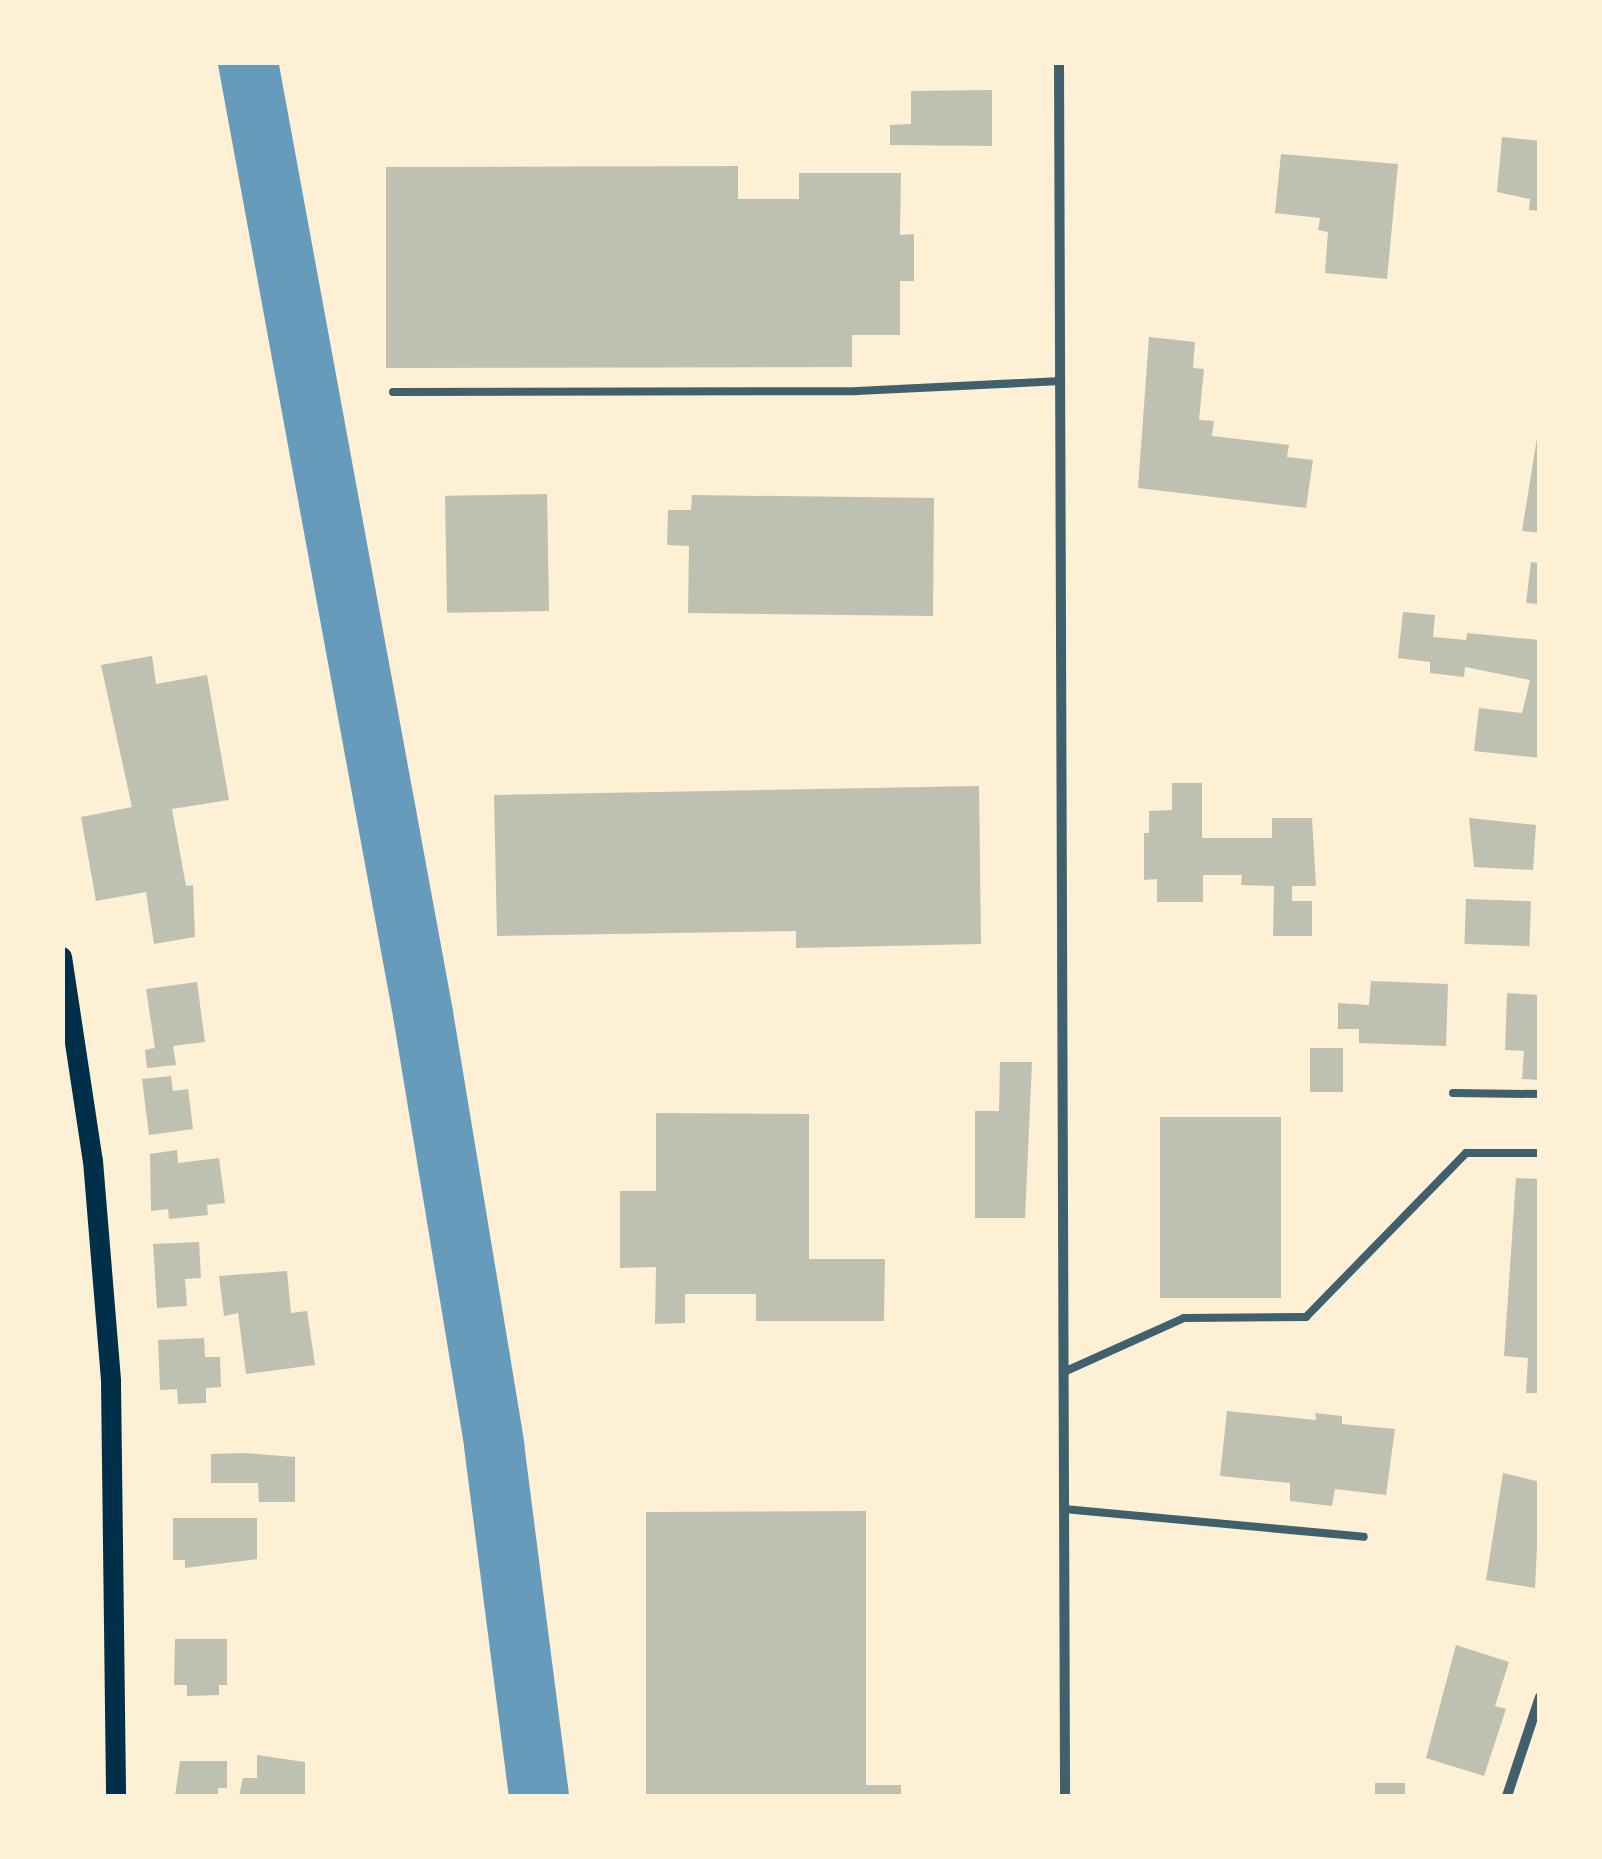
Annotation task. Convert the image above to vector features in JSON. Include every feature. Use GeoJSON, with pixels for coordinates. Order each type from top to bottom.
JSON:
{"type":"FeatureCollection","features":[{"type":"Feature","properties":{"kind":"main road"},"geometry":{"type":"LineString","coordinates":[[62,957],[92,1161],[111,1381],[116,1796]]}},
{"type":"Feature","properties":{"kind":"street"},"geometry":{"type":"LineString","coordinates":[[1060,62],[1065,1796]]}},
{"type":"Feature","properties":{"kind":"street"},"geometry":{"type":"LineString","coordinates":[[1507,1796],[1540,1698]]}},
{"type":"Feature","properties":{"kind":"lane"},"geometry":{"type":"LineString","coordinates":[[393,392],[857,391],[1061,382]]}},
{"type":"Feature","properties":{"kind":"lane"},"geometry":{"type":"LineString","coordinates":[[1453,1094],[1540,1094]]}},
{"type":"Feature","properties":{"kind":"lane"},"geometry":{"type":"LineString","coordinates":[[1066,1371],[1184,1318],[1306,1316],[1466,1153],[1540,1152]]}},
{"type":"Feature","properties":{"kind":"lane"},"geometry":{"type":"LineString","coordinates":[[1064,1509],[1364,1537]]}},
{"type":"Feature","properties":{"kind":"building"},"geometry":{"type":"Polygon","coordinates":[[[992,90],[992,146],[890,145],[890,125],[911,124],[911,91],[992,90]]]}},
{"type":"Feature","properties":{"kind":"building"},"geometry":{"type":"Polygon","coordinates":[[[1502,137],[1540,141],[1540,211],[1529,210],[1530,199],[1497,192],[1502,137]]]}},
{"type":"Feature","properties":{"kind":"building"},"geometry":{"type":"Polygon","coordinates":[[[1281,154],[1398,164],[1387,279],[1325,273],[1328,232],[1318,230],[1320,218],[1275,213],[1281,154]]]}},
{"type":"Feature","properties":{"kind":"building"},"geometry":{"type":"Polygon","coordinates":[[[738,166],[738,199],[799,199],[799,173],[901,173],[900,235],[914,234],[914,281],[900,281],[900,335],[852,335],[852,367],[386,368],[386,167],[738,166]]]}},
{"type":"Feature","properties":{"kind":"building"},"geometry":{"type":"Polygon","coordinates":[[[1149,337],[1195,342],[1193,368],[1204,369],[1199,420],[1214,421],[1212,436],[1289,445],[1287,457],[1313,460],[1306,508],[1138,488],[1149,337]]]}},
{"type":"Feature","properties":{"kind":"building"},"geometry":{"type":"Polygon","coordinates":[[[1540,438],[1540,533],[1522,531],[1540,438]]]}},
{"type":"Feature","properties":{"kind":"building"},"geometry":{"type":"Polygon","coordinates":[[[547,494],[549,611],[447,613],[445,496],[547,494]]]}},
{"type":"Feature","properties":{"kind":"building"},"geometry":{"type":"Polygon","coordinates":[[[692,495],[934,498],[933,616],[688,613],[689,546],[667,545],[668,510],[691,510],[692,495]]]}},
{"type":"Feature","properties":{"kind":"building"},"geometry":{"type":"Polygon","coordinates":[[[1531,562],[1540,563],[1540,604],[1526,603],[1531,562]]]}},
{"type":"Feature","properties":{"kind":"building"},"geometry":{"type":"Polygon","coordinates":[[[1403,612],[1435,615],[1433,637],[1466,640],[1467,633],[1540,640],[1540,758],[1474,751],[1479,708],[1522,713],[1530,680],[1465,667],[1464,677],[1430,673],[1430,662],[1398,658],[1403,612]]]}},
{"type":"Feature","properties":{"kind":"building"},"geometry":{"type":"Polygon","coordinates":[[[152,656],[156,684],[207,675],[229,800],[172,809],[186,886],[193,885],[195,937],[154,944],[146,892],[96,901],[81,817],[132,807],[101,665],[152,656]]]}},
{"type":"Feature","properties":{"kind":"building"},"geometry":{"type":"Polygon","coordinates":[[[1172,783],[1202,783],[1202,838],[1272,838],[1272,818],[1312,818],[1316,886],[1292,886],[1292,901],[1312,901],[1312,936],[1273,936],[1274,886],[1241,885],[1242,875],[1203,875],[1203,902],[1157,902],[1157,879],[1144,880],[1144,833],[1149,833],[1149,811],[1172,810],[1172,783]]]}},
{"type":"Feature","properties":{"kind":"building"},"geometry":{"type":"Polygon","coordinates":[[[979,786],[981,944],[796,948],[796,931],[497,936],[494,795],[979,786]]]}},
{"type":"Feature","properties":{"kind":"building"},"geometry":{"type":"Polygon","coordinates":[[[1469,818],[1536,825],[1533,870],[1474,867],[1469,818]]]}},
{"type":"Feature","properties":{"kind":"building"},"geometry":{"type":"Polygon","coordinates":[[[1466,899],[1531,901],[1529,946],[1464,944],[1466,899]]]}},
{"type":"Feature","properties":{"kind":"building"},"geometry":{"type":"Polygon","coordinates":[[[1371,981],[1448,984],[1446,1046],[1359,1043],[1359,1029],[1338,1029],[1338,1003],[1369,1005],[1371,981]]]}},
{"type":"Feature","properties":{"kind":"building"},"geometry":{"type":"Polygon","coordinates":[[[197,982],[205,1042],[173,1046],[176,1065],[147,1068],[145,1050],[155,1048],[146,989],[197,982]]]}},
{"type":"Feature","properties":{"kind":"building"},"geometry":{"type":"Polygon","coordinates":[[[1507,993],[1540,995],[1540,1080],[1522,1079],[1524,1051],[1505,1050],[1507,993]]]}},
{"type":"Feature","properties":{"kind":"building"},"geometry":{"type":"Polygon","coordinates":[[[1310,1048],[1343,1048],[1343,1092],[1310,1092],[1310,1048]]]}},
{"type":"Feature","properties":{"kind":"building"},"geometry":{"type":"Polygon","coordinates":[[[1000,1062],[1032,1062],[1025,1218],[975,1218],[975,1111],[999,1111],[1000,1062]]]}},
{"type":"Feature","properties":{"kind":"building"},"geometry":{"type":"Polygon","coordinates":[[[171,1076],[173,1091],[188,1089],[193,1129],[149,1135],[142,1079],[171,1076]]]}},
{"type":"Feature","properties":{"kind":"building"},"geometry":{"type":"Polygon","coordinates":[[[656,1113],[809,1114],[809,1259],[885,1259],[884,1321],[756,1321],[756,1294],[685,1294],[685,1323],[655,1324],[656,1267],[620,1268],[620,1191],[656,1191],[656,1113]]]}},
{"type":"Feature","properties":{"kind":"building"},"geometry":{"type":"Polygon","coordinates":[[[1160,1117],[1281,1117],[1281,1298],[1160,1298],[1160,1117]]]}},
{"type":"Feature","properties":{"kind":"building"},"geometry":{"type":"Polygon","coordinates":[[[177,1150],[178,1163],[219,1158],[225,1203],[207,1205],[208,1215],[169,1219],[168,1209],[151,1211],[150,1154],[177,1150]]]}},
{"type":"Feature","properties":{"kind":"building"},"geometry":{"type":"Polygon","coordinates":[[[1516,1178],[1540,1179],[1540,1393],[1526,1393],[1528,1358],[1504,1356],[1516,1178]]]}},
{"type":"Feature","properties":{"kind":"building"},"geometry":{"type":"Polygon","coordinates":[[[199,1242],[201,1278],[185,1279],[187,1306],[157,1308],[153,1244],[199,1242]]]}},
{"type":"Feature","properties":{"kind":"building"},"geometry":{"type":"Polygon","coordinates":[[[287,1271],[291,1313],[307,1311],[315,1365],[246,1374],[238,1313],[224,1316],[219,1276],[287,1271]]]}},
{"type":"Feature","properties":{"kind":"building"},"geometry":{"type":"Polygon","coordinates":[[[204,1338],[205,1357],[220,1357],[221,1387],[206,1388],[206,1403],[178,1404],[177,1389],[160,1390],[158,1340],[204,1338]]]}},
{"type":"Feature","properties":{"kind":"building"},"geometry":{"type":"Polygon","coordinates":[[[1227,1411],[1316,1420],[1315,1413],[1342,1416],[1342,1424],[1395,1429],[1386,1495],[1335,1489],[1332,1506],[1290,1501],[1290,1483],[1220,1476],[1227,1411]]]}},
{"type":"Feature","properties":{"kind":"building"},"geometry":{"type":"Polygon","coordinates":[[[211,1454],[295,1457],[295,1502],[259,1502],[258,1483],[211,1483],[211,1454]]]}},
{"type":"Feature","properties":{"kind":"building"},"geometry":{"type":"Polygon","coordinates":[[[1503,1473],[1540,1482],[1535,1588],[1486,1580],[1503,1473]]]}},
{"type":"Feature","properties":{"kind":"building"},"geometry":{"type":"Polygon","coordinates":[[[866,1511],[866,1785],[901,1785],[901,1796],[646,1796],[646,1512],[866,1511]]]}},
{"type":"Feature","properties":{"kind":"building"},"geometry":{"type":"Polygon","coordinates":[[[173,1518],[257,1518],[257,1559],[185,1568],[185,1560],[173,1560],[173,1518]]]}},
{"type":"Feature","properties":{"kind":"building"},"geometry":{"type":"Polygon","coordinates":[[[175,1639],[227,1639],[227,1685],[219,1685],[219,1695],[187,1696],[187,1685],[174,1685],[175,1639]]]}},
{"type":"Feature","properties":{"kind":"building"},"geometry":{"type":"Polygon","coordinates":[[[1456,1645],[1509,1662],[1495,1706],[1506,1709],[1484,1776],[1426,1758],[1456,1645]]]}},
{"type":"Feature","properties":{"kind":"building"},"geometry":{"type":"Polygon","coordinates":[[[257,1755],[305,1762],[305,1796],[239,1796],[243,1778],[257,1778],[257,1755]]]}},
{"type":"Feature","properties":{"kind":"building"},"geometry":{"type":"Polygon","coordinates":[[[180,1761],[227,1761],[227,1788],[218,1788],[218,1796],[175,1796],[180,1761]]]}},
{"type":"Feature","properties":{"kind":"building"},"geometry":{"type":"Polygon","coordinates":[[[1375,1783],[1405,1783],[1405,1796],[1375,1796],[1375,1783]]]}},
{"type":"Feature","properties":{"kind":"waterway"},"geometry":{"type":"LineString","coordinates":[[248,62],[423,1014],[494,1445],[539,1796]]}}]}
